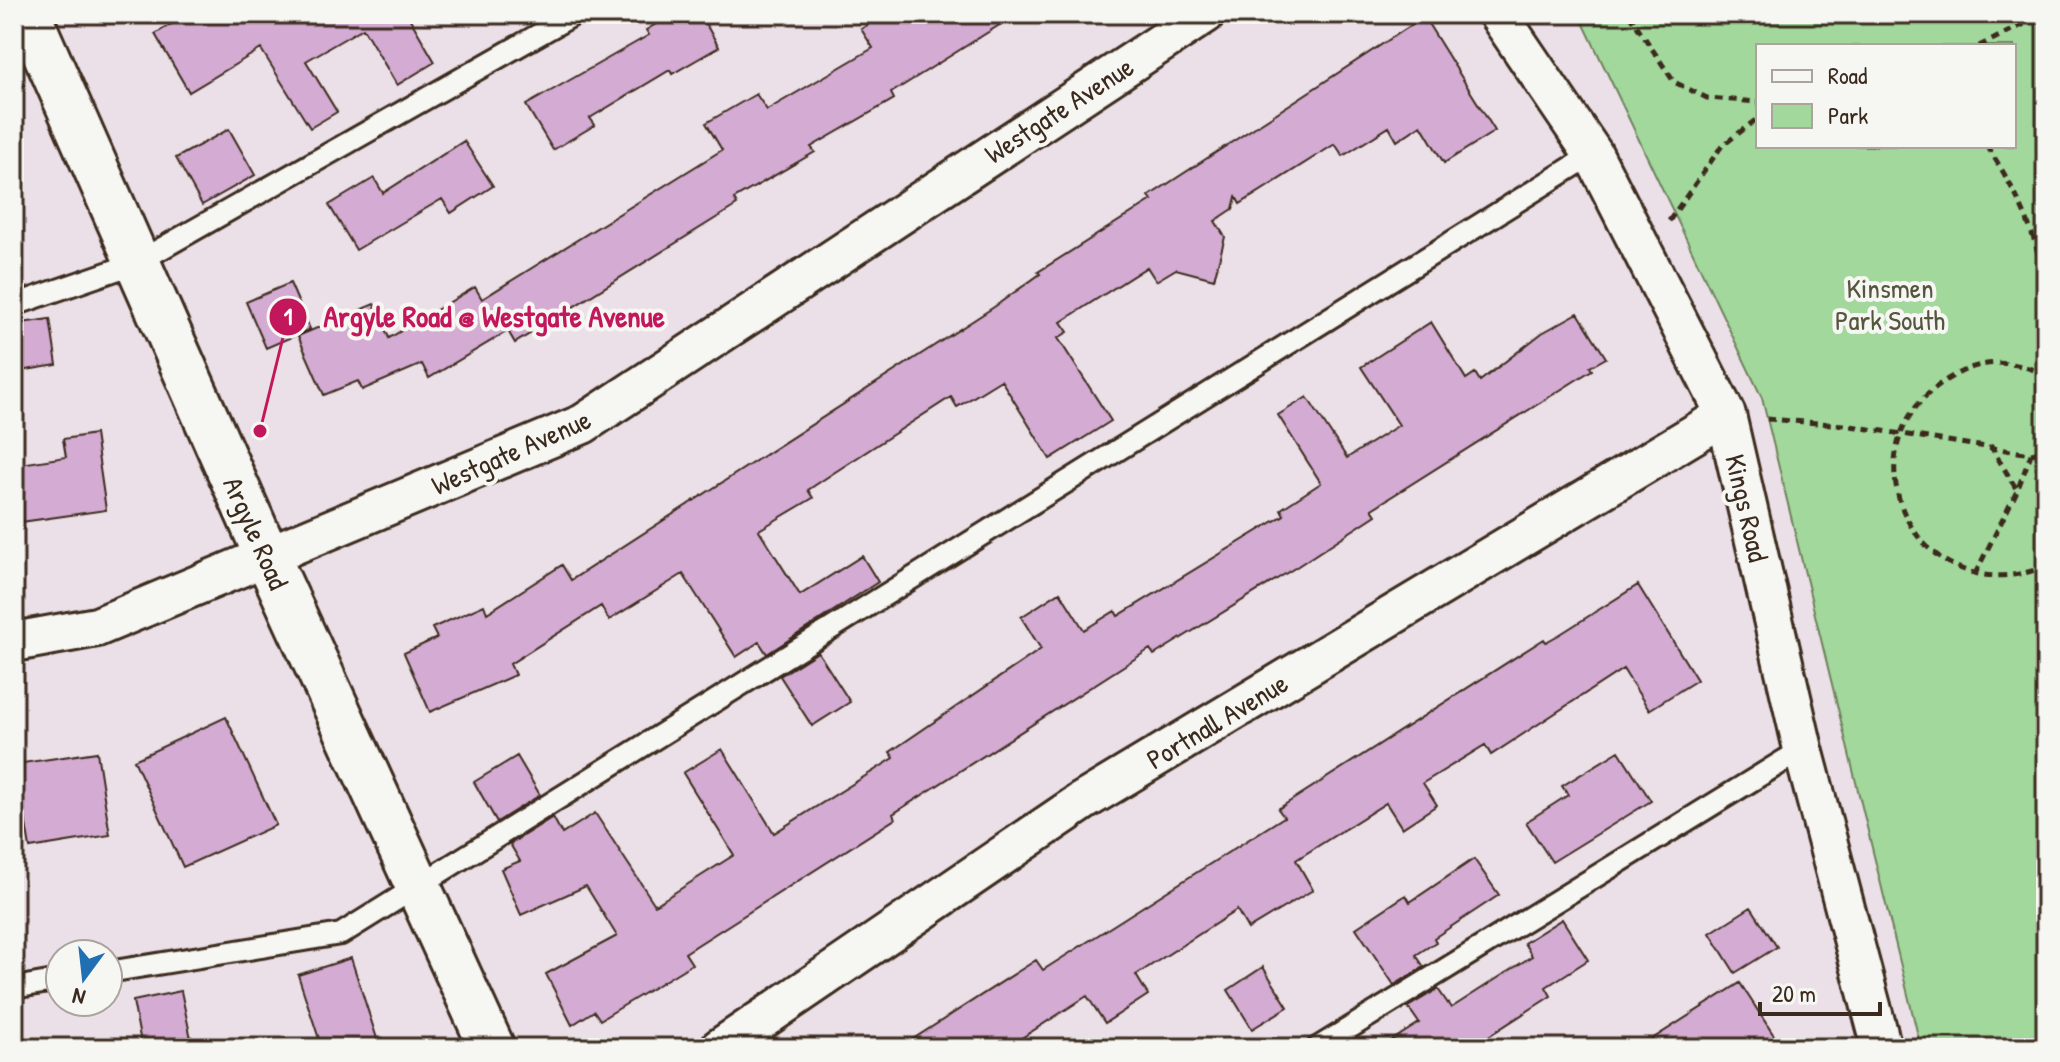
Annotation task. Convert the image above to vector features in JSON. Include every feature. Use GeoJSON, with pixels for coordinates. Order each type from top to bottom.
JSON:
{"type":"FeatureCollection","features":[{"type":"Feature","properties":{"kind":"street","name":"Argyle Road"},"geometry":{"type":"LineString","coordinates":[[28,14],[267,556],[492,1048]]}},
{"type":"Feature","properties":{"kind":"street","name":"Westgate Avenue"},"geometry":{"type":"LineString","coordinates":[[14,642],[97,627],[583,424],[1205,14]]}},
{"type":"Feature","properties":{"kind":"street","name":"Kings Road"},"geometry":{"type":"LineString","coordinates":[[1498,14],[1593,154],[1726,415],[1803,749],[1882,1048]]}},
{"type":"Feature","properties":{"kind":"street","name":"Portnall Avenue"},"geometry":{"type":"LineString","coordinates":[[720,1048],[1083,801],[1726,415]]}},
{"type":"Feature","properties":{"kind":"lane"},"geometry":{"type":"LineString","coordinates":[[14,305],[136,263],[575,14]]}},
{"type":"Feature","properties":{"kind":"lane"},"geometry":{"type":"LineString","coordinates":[[124,969],[341,934],[1593,154]]}},
{"type":"Feature","properties":{"kind":"lane"},"geometry":{"type":"LineString","coordinates":[[1317,1048],[1803,749]]}},
{"type":"Feature","properties":{"kind":"lane"},"geometry":{"type":"LineString","coordinates":[[14,988],[44,983]]}},
{"type":"Feature","properties":{"kind":"path"},"geometry":{"type":"LineString","coordinates":[[1629,14],[1674,82],[1707,98],[1756,102]]}},
{"type":"Feature","properties":{"kind":"path"},"geometry":{"type":"LineString","coordinates":[[1983,44],[2045,14]]}},
{"type":"Feature","properties":{"kind":"path"},"geometry":{"type":"LineString","coordinates":[[1645,255],[1721,147],[1756,120]]}},
{"type":"Feature","properties":{"kind":"path"},"geometry":{"type":"LineString","coordinates":[[1988,148],[2009,181],[2031,229],[2044,268],[2046,304]]}},
{"type":"Feature","properties":{"kind":"path"},"geometry":{"type":"LineString","coordinates":[[2046,376],[2035,369],[2004,363],[1975,366],[1940,381],[1910,411],[1899,433],[1892,468],[1903,519],[1937,557],[1975,574],[2022,575],[2046,566]]}},
{"type":"Feature","properties":{"kind":"path"},"geometry":{"type":"LineString","coordinates":[[1726,415],[1899,433],[1990,445],[2031,454],[2046,451]]}},
{"type":"Feature","properties":{"kind":"path"},"geometry":{"type":"LineString","coordinates":[[1990,445],[2017,491]]}},
{"type":"Feature","properties":{"kind":"path"},"geometry":{"type":"LineString","coordinates":[[1975,574],[2017,491],[2031,454]]}},
{"type":"Feature","properties":{"kind":"green space","name":"Kinsmen Park South"},"geometry":{"type":"Polygon","coordinates":[[[1579,14],[2046,14],[2046,1048],[1921,1048],[1762,398],[1579,14]]]}},
{"type":"Feature","properties":{"kind":"building"},"geometry":{"type":"Polygon","coordinates":[[[188,14],[407,14],[435,62],[397,85],[363,28],[306,61],[337,112],[310,128],[261,49],[189,92],[155,34],[188,14]]]}},
{"type":"Feature","properties":{"kind":"building"},"geometry":{"type":"Polygon","coordinates":[[[673,14],[700,14],[719,47],[672,74],[670,70],[590,118],[595,125],[553,150],[526,105],[649,35],[646,30],[673,14]]]}},
{"type":"Feature","properties":{"kind":"building"},"geometry":{"type":"Polygon","coordinates":[[[885,14],[1017,14],[891,93],[894,99],[811,147],[815,152],[734,199],[737,205],[515,343],[508,331],[429,378],[422,364],[362,390],[358,381],[324,395],[298,336],[374,304],[389,338],[475,287],[482,299],[722,150],[706,123],[756,94],[767,110],[873,48],[861,29],[885,14]]]}},
{"type":"Feature","properties":{"kind":"building"},"geometry":{"type":"Polygon","coordinates":[[[1424,17],[1495,131],[1444,163],[1421,125],[1397,141],[1389,127],[1343,156],[1335,144],[1240,204],[1236,197],[1233,209],[1215,221],[1225,237],[1214,279],[1176,269],[1156,281],[1147,267],[1061,322],[1068,332],[1058,338],[1111,421],[1050,459],[1001,380],[957,407],[951,397],[808,490],[813,498],[759,530],[800,595],[862,556],[878,582],[767,654],[759,642],[736,657],[683,574],[609,620],[601,606],[510,664],[515,675],[430,712],[404,653],[437,638],[432,628],[484,605],[487,613],[562,565],[571,580],[994,307],[1040,274],[1038,272],[1152,200],[1149,196],[1424,17]]]}},
{"type":"Feature","properties":{"kind":"building"},"geometry":{"type":"Polygon","coordinates":[[[229,129],[255,175],[202,205],[176,158],[229,129]]]}},
{"type":"Feature","properties":{"kind":"building"},"geometry":{"type":"Polygon","coordinates":[[[464,141],[493,186],[451,213],[442,199],[356,250],[329,205],[374,178],[383,193],[464,141]]]}},
{"type":"Feature","properties":{"kind":"building"},"geometry":{"type":"Polygon","coordinates":[[[290,283],[310,329],[266,348],[246,302],[290,283]]]}},
{"type":"Feature","properties":{"kind":"building"},"geometry":{"type":"Polygon","coordinates":[[[1578,313],[1606,358],[1590,367],[1592,370],[1372,509],[1376,515],[1298,566],[1154,655],[1150,649],[893,814],[895,819],[685,953],[692,964],[600,1020],[594,1011],[572,1025],[546,974],[617,936],[586,886],[521,915],[501,869],[520,861],[510,844],[553,817],[562,834],[595,813],[655,905],[734,855],[683,773],[722,749],[774,833],[894,758],[890,752],[1041,649],[1021,617],[1060,592],[1084,630],[1115,611],[1118,616],[1284,515],[1281,509],[1321,483],[1278,415],[1307,397],[1347,458],[1399,425],[1361,367],[1431,322],[1466,379],[1475,373],[1480,381],[1542,333],[1578,313]]]}},
{"type":"Feature","properties":{"kind":"building"},"geometry":{"type":"Polygon","coordinates":[[[50,319],[57,365],[14,372],[14,324],[50,319]]]}},
{"type":"Feature","properties":{"kind":"building"},"geometry":{"type":"Polygon","coordinates":[[[95,434],[106,510],[14,523],[14,465],[66,457],[63,439],[95,434]]]}},
{"type":"Feature","properties":{"kind":"building"},"geometry":{"type":"Polygon","coordinates":[[[1638,585],[1697,680],[1649,710],[1623,669],[1491,755],[1485,745],[1423,783],[1437,805],[1402,828],[1386,803],[1296,860],[1313,890],[1248,929],[1237,910],[1136,975],[1148,995],[1105,1023],[1087,996],[1006,1048],[899,1048],[1036,960],[1043,970],[1284,817],[1278,809],[1544,639],[1546,642],[1562,633],[1638,585]]]}},
{"type":"Feature","properties":{"kind":"building"},"geometry":{"type":"Polygon","coordinates":[[[818,652],[850,702],[812,726],[780,676],[818,652]]]}},
{"type":"Feature","properties":{"kind":"building"},"geometry":{"type":"Polygon","coordinates":[[[226,717],[276,825],[183,867],[134,760],[226,717]]]}},
{"type":"Feature","properties":{"kind":"building"},"geometry":{"type":"Polygon","coordinates":[[[1619,751],[1651,801],[1552,862],[1526,822],[1568,795],[1562,786],[1619,751]]]}},
{"type":"Feature","properties":{"kind":"building"},"geometry":{"type":"Polygon","coordinates":[[[97,752],[110,835],[30,848],[16,764],[97,752]]]}},
{"type":"Feature","properties":{"kind":"building"},"geometry":{"type":"Polygon","coordinates":[[[517,756],[540,795],[497,822],[474,782],[517,756]]]}},
{"type":"Feature","properties":{"kind":"building"},"geometry":{"type":"Polygon","coordinates":[[[1474,859],[1499,895],[1434,938],[1436,942],[1416,955],[1424,967],[1394,985],[1356,928],[1406,895],[1410,902],[1474,859]]]}},
{"type":"Feature","properties":{"kind":"building"},"geometry":{"type":"Polygon","coordinates":[[[1751,907],[1777,947],[1735,973],[1710,933],[1751,907]]]}},
{"type":"Feature","properties":{"kind":"building"},"geometry":{"type":"Polygon","coordinates":[[[1562,919],[1588,960],[1546,987],[1551,996],[1470,1048],[1380,1048],[1419,1023],[1408,1007],[1438,989],[1451,1008],[1532,956],[1524,943],[1562,919]]]}},
{"type":"Feature","properties":{"kind":"building"},"geometry":{"type":"Polygon","coordinates":[[[351,958],[380,1048],[322,1048],[298,975],[351,958]]]}},
{"type":"Feature","properties":{"kind":"building"},"geometry":{"type":"Polygon","coordinates":[[[1263,967],[1288,1007],[1252,1029],[1228,990],[1263,967]]]}},
{"type":"Feature","properties":{"kind":"building"},"geometry":{"type":"Polygon","coordinates":[[[1740,983],[1782,1048],[1638,1048],[1740,983]]]}},
{"type":"Feature","properties":{"kind":"building"},"geometry":{"type":"Polygon","coordinates":[[[181,991],[193,1048],[142,1048],[133,1001],[181,991]]]}},
{"type":"Feature","properties":{"kind":"place","name":"Argyle Road @ Westgate Avenue"},"geometry":{"type":"Point","coordinates":[260,431]}}]}
